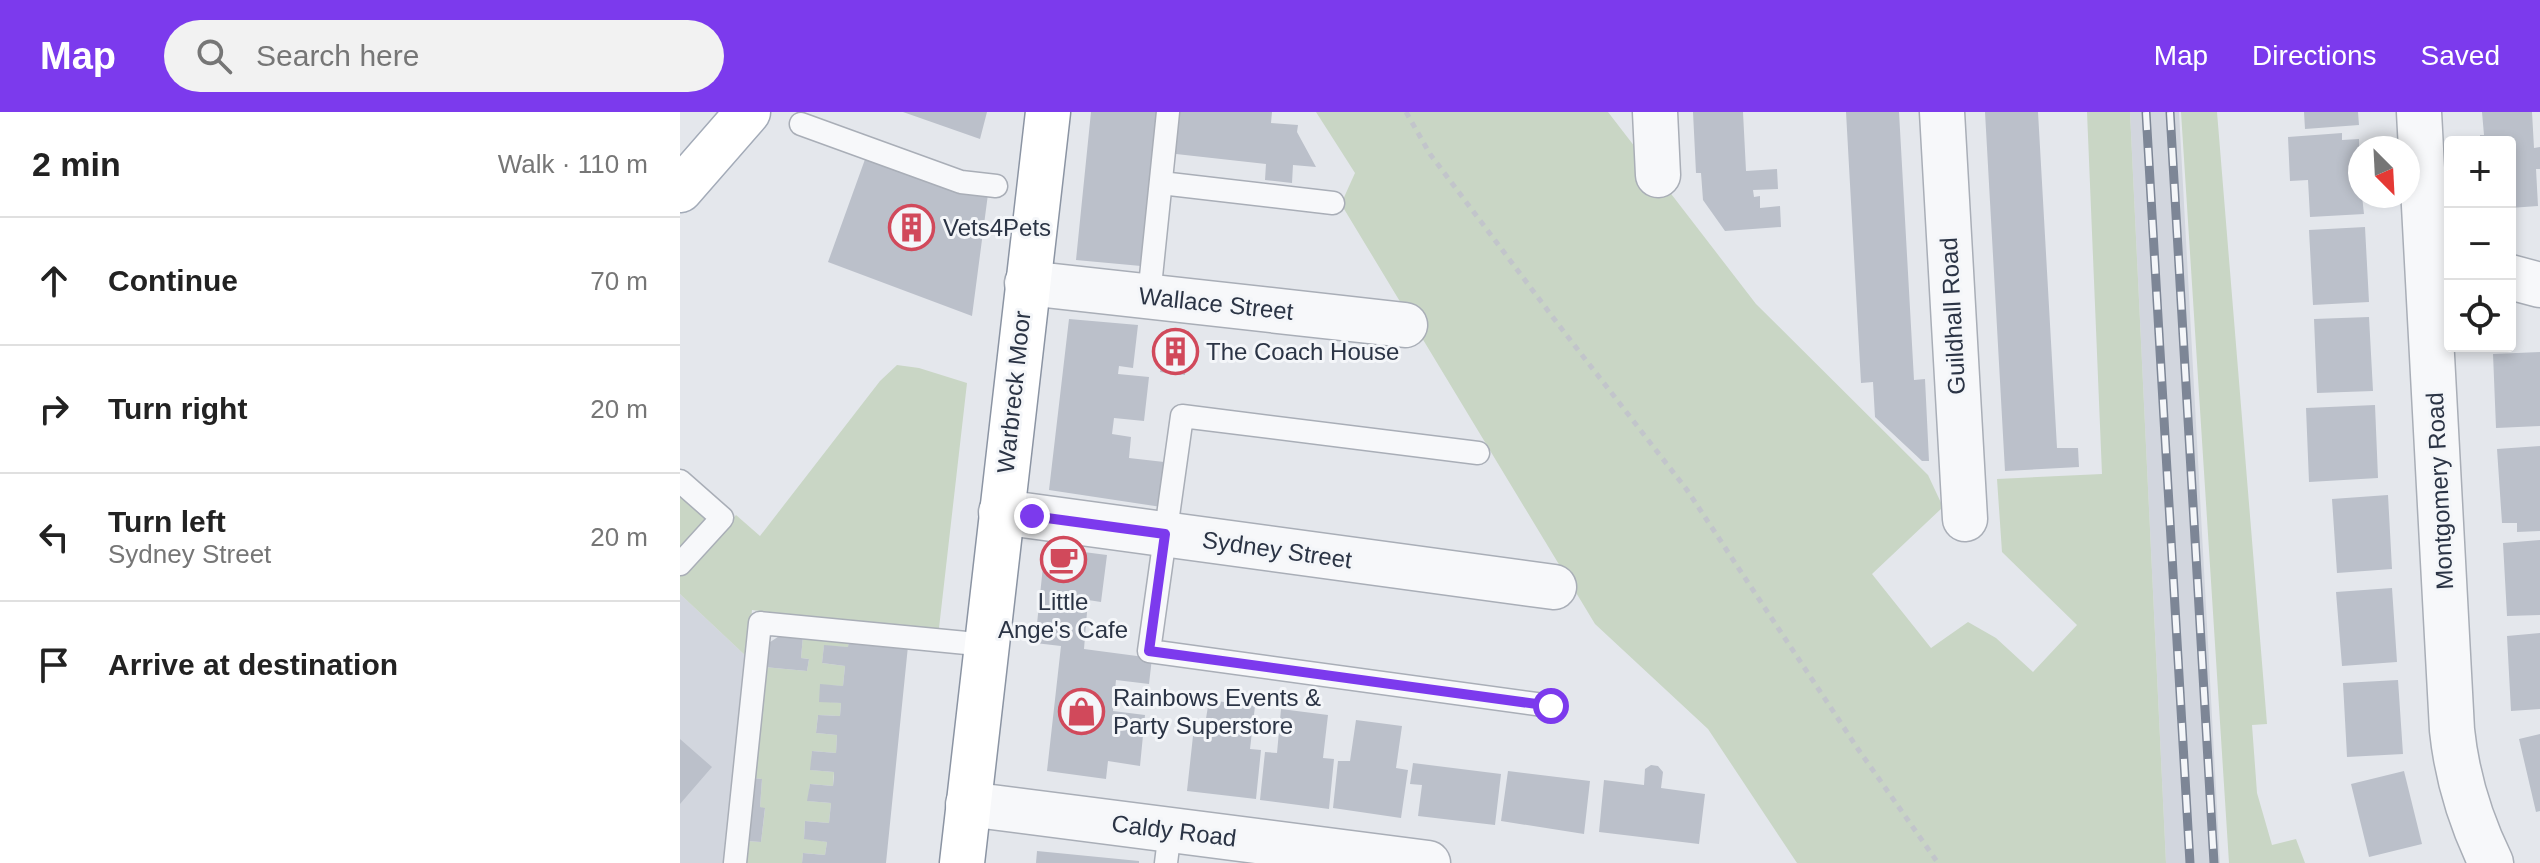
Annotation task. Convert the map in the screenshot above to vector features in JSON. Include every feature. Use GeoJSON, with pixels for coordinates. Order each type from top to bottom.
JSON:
{"type":"FeatureCollection","features":[{"type":"Feature","properties":{"kind":"main road"},"geometry":{"type":"LineString","coordinates":[[680,190],[748,112]]}},
{"type":"Feature","properties":{"kind":"main road","name":"Warbreck Moor"},"geometry":{"type":"LineString","coordinates":[[962,863],[1048,112]]}},
{"type":"Feature","properties":{"kind":"street"},"geometry":{"type":"LineString","coordinates":[[1655,112],[1658,175]]}},
{"type":"Feature","properties":{"kind":"street","name":"Guildhall Road"},"geometry":{"type":"LineString","coordinates":[[1942,112],[1965,519]]}},
{"type":"Feature","properties":{"kind":"street","name":"Montgomery Road"},"geometry":{"type":"LineString","coordinates":[[2419,112],[2439,270],[2455,765],[2478,837],[2491,863]]}},
{"type":"Feature","properties":{"kind":"street"},"geometry":{"type":"LineString","coordinates":[[2516,279],[2540,285]]}},
{"type":"Feature","properties":{"kind":"street","name":"Wallace Street"},"geometry":{"type":"LineString","coordinates":[[1027,283],[1405,325]]}},
{"type":"Feature","properties":{"kind":"street","name":"Sydney Street"},"geometry":{"type":"LineString","coordinates":[[1001,512],[1554,587]]}},
{"type":"Feature","properties":{"kind":"street","name":"Caldy Road"},"geometry":{"type":"LineString","coordinates":[[968,804],[1168,847],[1428,863]]}},
{"type":"Feature","properties":{"kind":"lane"},"geometry":{"type":"LineString","coordinates":[[1149,296],[1168,112]]}},
{"type":"Feature","properties":{"kind":"lane"},"geometry":{"type":"LineString","coordinates":[[801,124],[961,182],[996,186]]}},
{"type":"Feature","properties":{"kind":"lane"},"geometry":{"type":"LineString","coordinates":[[1161,183],[1333,203]]}},
{"type":"Feature","properties":{"kind":"lane"},"geometry":{"type":"LineString","coordinates":[[1478,453],[1182,416],[1149,651],[1551,706]]}},
{"type":"Feature","properties":{"kind":"lane"},"geometry":{"type":"LineString","coordinates":[[680,481],[722,518],[680,564]]}},
{"type":"Feature","properties":{"kind":"lane"},"geometry":{"type":"LineString","coordinates":[[735,863],[760,623],[987,645]]}},
{"type":"Feature","properties":{"kind":"path"},"geometry":{"type":"LineString","coordinates":[[1406,112],[1430,154],[1687,490],[1858,749],[1938,863]]}},
{"type":"Feature","properties":{"kind":"shaded area"},"geometry":{"type":"Polygon","coordinates":[[[2130,112],[2179,112],[2220,863],[2166,863],[2130,112]]]}},
{"type":"Feature","properties":{"kind":"shaded area"},"geometry":{"type":"Polygon","coordinates":[[[680,594],[748,658],[726,863],[680,863],[680,594]]]}},
{"type":"Feature","properties":{"kind":"green space"},"geometry":{"type":"Polygon","coordinates":[[[1316,112],[1608,112],[1756,304],[1928,475],[1943,507],[1872,574],[1931,648],[1968,622],[1996,638],[2033,672],[2077,625],[2002,552],[1997,479],[2102,474],[2087,112],[2130,112],[2166,863],[1797,863],[1708,729],[1595,624],[1341,204],[1355,173],[1316,112]]]}},
{"type":"Feature","properties":{"kind":"green space"},"geometry":{"type":"Polygon","coordinates":[[[2181,112],[2217,112],[2267,724],[2252,725],[2257,793],[2272,845],[2296,839],[2305,863],[2229,863],[2181,112]]]}},
{"type":"Feature","properties":{"kind":"green space"},"geometry":{"type":"Polygon","coordinates":[[[897,365],[919,368],[967,383],[939,628],[936,632],[752,610],[748,658],[680,594],[680,575],[736,515],[760,536],[880,381],[897,365]]]}},
{"type":"Feature","properties":{"kind":"green space"},"geometry":{"type":"Polygon","coordinates":[[[680,492],[708,518],[680,549],[680,492]]]}},
{"type":"Feature","properties":{"kind":"green space"},"geometry":{"type":"Polygon","coordinates":[[[803,636],[849,640],[848,647],[824,646],[822,663],[845,666],[843,686],[820,685],[820,701],[841,703],[840,716],[818,715],[816,733],[837,735],[836,753],[812,751],[811,770],[834,772],[833,786],[810,784],[808,801],[831,803],[829,823],[805,821],[804,838],[827,842],[825,855],[803,853],[802,863],[744,863],[746,841],[761,842],[765,809],[760,807],[762,779],[752,778],[764,667],[807,671],[809,659],[801,658],[803,636]]]}},
{"type":"Feature","properties":{"kind":"building"},"geometry":{"type":"Polygon","coordinates":[[[903,112],[987,112],[980,139],[903,112]]]}},
{"type":"Feature","properties":{"kind":"building"},"geometry":{"type":"Polygon","coordinates":[[[1091,112],[1164,112],[1141,266],[1076,260],[1091,112]]]}},
{"type":"Feature","properties":{"kind":"building"},"geometry":{"type":"Polygon","coordinates":[[[1172,112],[1272,112],[1271,123],[1298,125],[1297,132],[1316,167],[1293,165],[1292,183],[1265,180],[1266,164],[1167,153],[1172,112]]]}},
{"type":"Feature","properties":{"kind":"building"},"geometry":{"type":"Polygon","coordinates":[[[1693,112],[1743,112],[1746,171],[1777,169],[1778,189],[1753,190],[1754,197],[1760,196],[1760,208],[1780,206],[1781,227],[1725,231],[1703,200],[1701,173],[1696,173],[1693,112]]]}},
{"type":"Feature","properties":{"kind":"building"},"geometry":{"type":"Polygon","coordinates":[[[1846,112],[1899,112],[1914,380],[1925,379],[1929,461],[1922,461],[1875,417],[1873,382],[1861,383],[1846,112]]]}},
{"type":"Feature","properties":{"kind":"building"},"geometry":{"type":"Polygon","coordinates":[[[1985,112],[2038,112],[2057,448],[2078,448],[2079,467],[2005,471],[1985,112]]]}},
{"type":"Feature","properties":{"kind":"building"},"geometry":{"type":"Polygon","coordinates":[[[2304,112],[2358,112],[2359,125],[2305,129],[2304,112]]]}},
{"type":"Feature","properties":{"kind":"building"},"geometry":{"type":"Polygon","coordinates":[[[2482,112],[2532,112],[2534,148],[2540,147],[2540,169],[2536,169],[2538,206],[2516,208],[2516,136],[2480,136],[2484,135],[2482,112]]]}},
{"type":"Feature","properties":{"kind":"building"},"geometry":{"type":"Polygon","coordinates":[[[2342,133],[2342,140],[2348,140],[2348,208],[2363,208],[2364,214],[2310,217],[2308,180],[2290,181],[2288,137],[2342,133]]]}},
{"type":"Feature","properties":{"kind":"building","name":"Vets4Pets"},"geometry":{"type":"Polygon","coordinates":[[[868,151],[988,194],[972,316],[828,262],[868,151]]]}},
{"type":"Feature","properties":{"kind":"building"},"geometry":{"type":"Polygon","coordinates":[[[2365,227],[2369,302],[2313,305],[2309,230],[2365,227]]]}},
{"type":"Feature","properties":{"kind":"building"},"geometry":{"type":"Polygon","coordinates":[[[2369,317],[2373,391],[2317,393],[2314,319],[2369,317]]]}},
{"type":"Feature","properties":{"kind":"building"},"geometry":{"type":"Polygon","coordinates":[[[1069,319],[1138,325],[1133,368],[1119,366],[1118,374],[1149,377],[1144,421],[1114,418],[1112,434],[1131,437],[1129,458],[1173,463],[1168,508],[1049,490],[1069,319]]]}},
{"type":"Feature","properties":{"kind":"building","name":"The Coach House"},"geometry":{"type":"Polygon","coordinates":[[[1166,329],[1189,331],[1185,375],[1160,372],[1166,329]]]}},
{"type":"Feature","properties":{"kind":"building"},"geometry":{"type":"Polygon","coordinates":[[[2540,352],[2540,426],[2496,428],[2493,354],[2540,352]]]}},
{"type":"Feature","properties":{"kind":"building"},"geometry":{"type":"Polygon","coordinates":[[[2375,405],[2378,478],[2309,482],[2306,408],[2375,405]]]}},
{"type":"Feature","properties":{"kind":"building"},"geometry":{"type":"Polygon","coordinates":[[[2540,446],[2540,531],[2517,532],[2517,523],[2502,523],[2497,449],[2540,446]]]}},
{"type":"Feature","properties":{"kind":"building"},"geometry":{"type":"Polygon","coordinates":[[[2388,495],[2392,569],[2337,573],[2332,499],[2388,495]]]}},
{"type":"Feature","properties":{"kind":"building"},"geometry":{"type":"Polygon","coordinates":[[[2540,540],[2540,615],[2507,616],[2503,543],[2540,540]]]}},
{"type":"Feature","properties":{"kind":"building"},"geometry":{"type":"Polygon","coordinates":[[[1045,547],[1107,555],[1101,602],[1088,600],[1084,649],[1152,658],[1149,684],[1116,680],[1113,711],[1145,715],[1140,766],[1108,761],[1106,779],[1047,771],[1061,646],[1035,643],[1045,547]]]}},
{"type":"Feature","properties":{"kind":"building"},"geometry":{"type":"Polygon","coordinates":[[[2392,588],[2397,662],[2342,666],[2336,592],[2392,588]]]}},
{"type":"Feature","properties":{"kind":"building"},"geometry":{"type":"Polygon","coordinates":[[[2540,633],[2540,709],[2511,711],[2507,636],[2540,633]]]}},
{"type":"Feature","properties":{"kind":"building"},"geometry":{"type":"Polygon","coordinates":[[[781,635],[803,636],[801,658],[809,659],[807,671],[764,667],[767,644],[781,635]]]}},
{"type":"Feature","properties":{"kind":"building"},"geometry":{"type":"Polygon","coordinates":[[[849,640],[908,646],[886,863],[802,863],[803,853],[825,855],[827,842],[804,839],[805,821],[829,823],[831,803],[807,801],[810,784],[833,786],[834,777],[834,772],[810,770],[812,751],[836,753],[837,735],[816,733],[818,715],[840,716],[841,703],[819,702],[820,684],[843,686],[845,666],[822,663],[824,645],[848,647],[849,640]]]}},
{"type":"Feature","properties":{"kind":"building"},"geometry":{"type":"Polygon","coordinates":[[[2398,680],[2403,754],[2347,757],[2343,683],[2398,680]]]}},
{"type":"Feature","properties":{"kind":"building"},"geometry":{"type":"Polygon","coordinates":[[[1209,700],[1255,706],[1250,749],[1261,750],[1256,799],[1187,791],[1193,736],[1203,737],[1209,700]]]}},
{"type":"Feature","properties":{"kind":"building"},"geometry":{"type":"Polygon","coordinates":[[[1281,709],[1328,715],[1323,758],[1334,759],[1329,809],[1260,800],[1265,752],[1277,753],[1281,709]]]}},
{"type":"Feature","properties":{"kind":"building"},"geometry":{"type":"Polygon","coordinates":[[[1356,720],[1402,726],[1396,768],[1408,770],[1401,818],[1333,808],[1338,761],[1350,761],[1356,720]]]}},
{"type":"Feature","properties":{"kind":"building"},"geometry":{"type":"Polygon","coordinates":[[[2540,734],[2540,811],[2536,812],[2519,739],[2540,734]]]}},
{"type":"Feature","properties":{"kind":"building"},"geometry":{"type":"Polygon","coordinates":[[[680,739],[712,767],[680,804],[680,739]]]}},
{"type":"Feature","properties":{"kind":"building"},"geometry":{"type":"Polygon","coordinates":[[[1413,763],[1501,774],[1495,825],[1418,816],[1422,785],[1410,784],[1413,763]]]}},
{"type":"Feature","properties":{"kind":"building"},"geometry":{"type":"Polygon","coordinates":[[[1651,765],[1658,766],[1663,772],[1661,788],[1705,794],[1699,844],[1599,832],[1604,780],[1644,785],[1645,769],[1651,765]]]}},
{"type":"Feature","properties":{"kind":"building"},"geometry":{"type":"Polygon","coordinates":[[[1508,771],[1590,781],[1584,834],[1501,821],[1508,771]]]}},
{"type":"Feature","properties":{"kind":"building"},"geometry":{"type":"Polygon","coordinates":[[[2404,771],[2422,844],[2369,857],[2351,784],[2404,771]]]}},
{"type":"Feature","properties":{"kind":"building"},"geometry":{"type":"Polygon","coordinates":[[[752,778],[762,779],[760,807],[765,808],[761,842],[746,841],[752,778]]]}},
{"type":"Feature","properties":{"kind":"building"},"geometry":{"type":"Polygon","coordinates":[[[1037,851],[1139,861],[1139,863],[1036,863],[1037,851]]]}},
{"type":"Feature","properties":{"kind":"railway"},"geometry":{"type":"LineString","coordinates":[[2146,112],[2190,863]]}},
{"type":"Feature","properties":{"kind":"railway"},"geometry":{"type":"LineString","coordinates":[[2170,112],[2214,863]]}},
{"type":"Feature","properties":{"kind":"place","name":"Vets4Pets"},"geometry":{"type":"Point","coordinates":[912,228]}},
{"type":"Feature","properties":{"kind":"place","name":"The Coach House"},"geometry":{"type":"Point","coordinates":[1175,352]}},
{"type":"Feature","properties":{"kind":"place","name":"Little Ange's Cafe"},"geometry":{"type":"Point","coordinates":[1063,560]}},
{"type":"Feature","properties":{"kind":"place","name":"Rainbows Events & Party Superstore"},"geometry":{"type":"Point","coordinates":[1082,712]}},
{"type":"Feature","properties":{"kind":"route"},"geometry":{"type":"LineString","coordinates":[[1032,516],[1165,534],[1149,651],[1551,706]]}}]}
